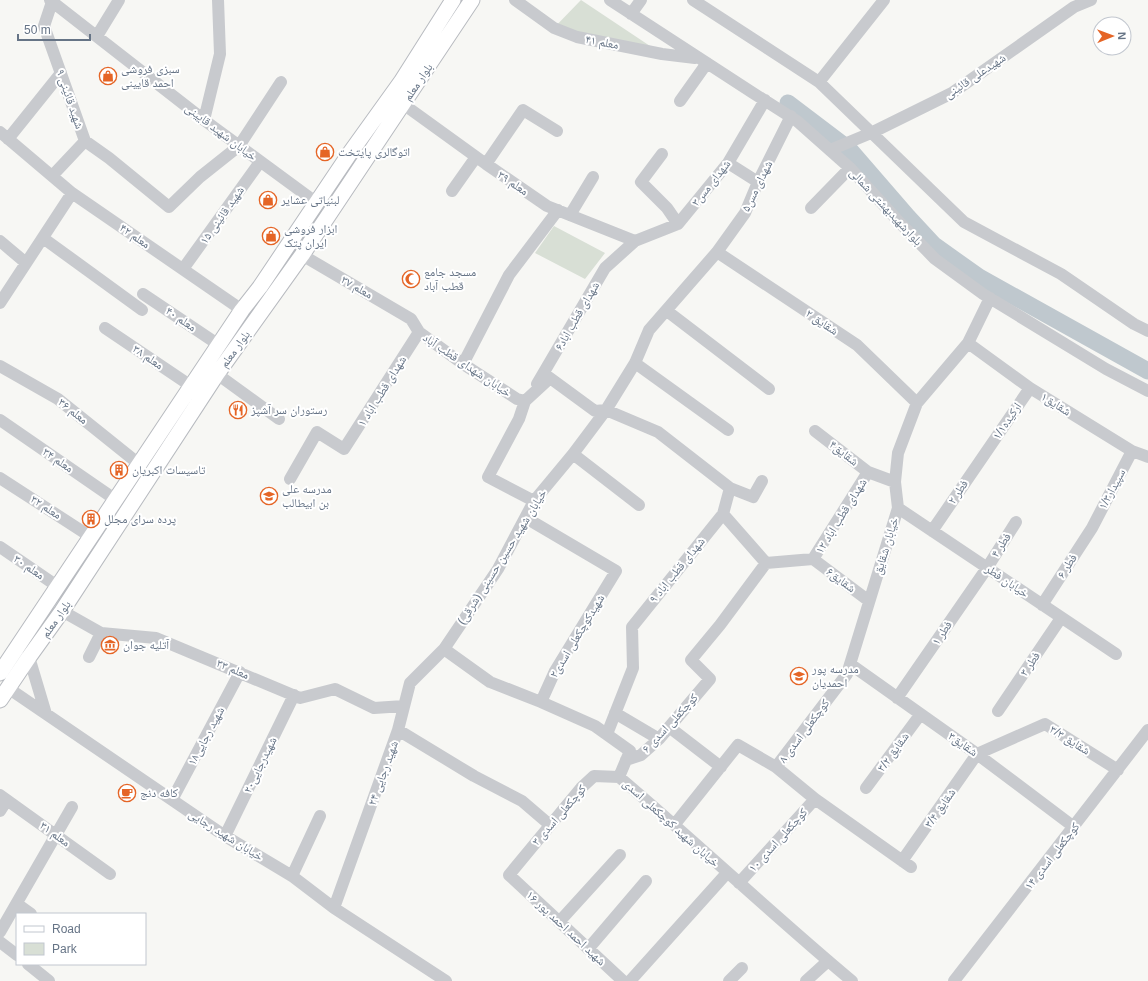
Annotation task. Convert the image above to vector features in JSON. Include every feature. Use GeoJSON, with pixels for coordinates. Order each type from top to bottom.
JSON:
{"type":"FeatureCollection","features":[{"type":"Feature","properties":{"kind":"main road","name":"بلوار معلم"},"geometry":{"type":"LineString","coordinates":[[3,690],[62,611],[217,374],[302,255],[403,104],[406,86],[453,0]]}},
{"type":"Feature","properties":{"kind":"main road","name":"بلوار معلم"},"geometry":{"type":"LineString","coordinates":[[0,673],[219,344],[260,287],[350,153],[406,86],[472,0]]}},
{"type":"Feature","properties":{"kind":"main road"},"geometry":{"type":"LineString","coordinates":[[260,287],[274,294]]}},
{"type":"Feature","properties":{"kind":"street"},"geometry":{"type":"LineString","coordinates":[[97,36],[119,0]]}},
{"type":"Feature","properties":{"kind":"street"},"geometry":{"type":"LineString","coordinates":[[204,120],[220,54],[218,0]]}},
{"type":"Feature","properties":{"kind":"street","name":"معلم ۴۱"},"geometry":{"type":"LineString","coordinates":[[515,0],[554,28],[577,37],[703,61]]}},
{"type":"Feature","properties":{"kind":"street","name":"بلوارشهیدبهشتی شمالی"},"geometry":{"type":"LineString","coordinates":[[610,0],[636,7],[703,61],[791,116],[850,168],[934,259],[990,298],[1106,369],[1148,391]]}},
{"type":"Feature","properties":{"kind":"street"},"geometry":{"type":"LineString","coordinates":[[693,0],[819,82],[870,133],[964,222],[1061,274],[1134,324],[1148,331]]}},
{"type":"Feature","properties":{"kind":"street"},"geometry":{"type":"LineString","coordinates":[[819,82],[884,0]]}},
{"type":"Feature","properties":{"kind":"street","name":"شهیدعلی قائینی"},"geometry":{"type":"LineString","coordinates":[[830,150],[870,133],[952,93],[1074,7],[1091,0]]}},
{"type":"Feature","properties":{"kind":"street","name":"خیابان شهید قایینی"},"geometry":{"type":"LineString","coordinates":[[51,1],[204,120],[317,203]]}},
{"type":"Feature","properties":{"kind":"street","name":"شهید قائینی ۹"},"geometry":{"type":"LineString","coordinates":[[51,1],[44,26],[85,141],[109,158],[168,207],[200,177],[239,146]]}},
{"type":"Feature","properties":{"kind":"street"},"geometry":{"type":"LineString","coordinates":[[680,101],[703,61]]}},
{"type":"Feature","properties":{"kind":"street"},"geometry":{"type":"LineString","coordinates":[[4,136],[60,72]]}},
{"type":"Feature","properties":{"kind":"street"},"geometry":{"type":"LineString","coordinates":[[239,146],[281,82]]}},
{"type":"Feature","properties":{"kind":"street","name":"شهدای مس۳"},"geometry":{"type":"LineString","coordinates":[[635,241],[678,224],[728,163],[765,100]]}},
{"type":"Feature","properties":{"kind":"street","name":"معلم ۳۹"},"geometry":{"type":"LineString","coordinates":[[403,104],[481,161],[547,206],[635,241]]}},
{"type":"Feature","properties":{"kind":"street"},"geometry":{"type":"LineString","coordinates":[[452,191],[481,161],[523,110],[557,131]]}},
{"type":"Feature","properties":{"kind":"street","name":"شهدای مس۵"},"geometry":{"type":"LineString","coordinates":[[667,311],[717,252],[744,213],[791,116]]}},
{"type":"Feature","properties":{"kind":"street","name":"معلم ۴۲"},"geometry":{"type":"LineString","coordinates":[[4,136],[72,193],[242,310]]}},
{"type":"Feature","properties":{"kind":"street"},"geometry":{"type":"LineString","coordinates":[[52,176],[85,141]]}},
{"type":"Feature","properties":{"kind":"street"},"geometry":{"type":"LineString","coordinates":[[662,154],[641,182],[667,208],[678,224]]}},
{"type":"Feature","properties":{"kind":"street","name":"شهید قائینی ۱۵"},"geometry":{"type":"LineString","coordinates":[[183,269],[260,162]]}},
{"type":"Feature","properties":{"kind":"street"},"geometry":{"type":"LineString","coordinates":[[728,163],[758,182]]}},
{"type":"Feature","properties":{"kind":"street"},"geometry":{"type":"LineString","coordinates":[[812,208],[850,168]]}},
{"type":"Feature","properties":{"kind":"street"},"geometry":{"type":"LineString","coordinates":[[462,364],[509,275],[564,213],[593,177]]}},
{"type":"Feature","properties":{"kind":"street"},"geometry":{"type":"LineString","coordinates":[[0,303],[72,193]]}},
{"type":"Feature","properties":{"kind":"street"},"geometry":{"type":"LineString","coordinates":[[43,238],[142,310]]}},
{"type":"Feature","properties":{"kind":"street"},"geometry":{"type":"LineString","coordinates":[[0,241],[26,263]]}},
{"type":"Feature","properties":{"kind":"street","name":"شهدای قطب اباد۶"},"geometry":{"type":"LineString","coordinates":[[527,400],[605,268],[635,241]]}},
{"type":"Feature","properties":{"kind":"street","name":"شقایق ۲"},"geometry":{"type":"LineString","coordinates":[[717,252],[857,345],[918,403]]}},
{"type":"Feature","properties":{"kind":"street","name":"معلم ۳۷"},"geometry":{"type":"LineString","coordinates":[[302,255],[411,319]]}},
{"type":"Feature","properties":{"kind":"street","name":"معلم ۴۰"},"geometry":{"type":"LineString","coordinates":[[143,294],[219,344]]}},
{"type":"Feature","properties":{"kind":"street","name":"خیابان شقایق"},"geometry":{"type":"LineString","coordinates":[[848,669],[898,508],[895,482],[898,453],[918,403],[968,343],[990,298]]}},
{"type":"Feature","properties":{"kind":"street"},"geometry":{"type":"LineString","coordinates":[[667,311],[769,389]]}},
{"type":"Feature","properties":{"kind":"street","name":"خیابان شهید حسین حسینی (شرقی)"},"geometry":{"type":"LineString","coordinates":[[444,649],[498,569],[534,501],[573,454],[606,410],[635,363],[649,330],[667,311]]}},
{"type":"Feature","properties":{"kind":"street","name":"خیابان شهدای قطب آباد"},"geometry":{"type":"LineString","coordinates":[[411,319],[419,332],[462,364],[517,399],[527,400]]}},
{"type":"Feature","properties":{"kind":"street","name":"معلم ۳۸"},"geometry":{"type":"LineString","coordinates":[[105,328],[192,386]]}},
{"type":"Feature","properties":{"kind":"street","name":"شهدای قطب اباد ۱"},"geometry":{"type":"LineString","coordinates":[[290,479],[317,432],[344,449],[419,332]]}},
{"type":"Feature","properties":{"kind":"street","name":"شقایق۱"},"geometry":{"type":"LineString","coordinates":[[968,343],[1030,388],[1132,451],[1148,457]]}},
{"type":"Feature","properties":{"kind":"street"},"geometry":{"type":"LineString","coordinates":[[635,363],[728,430]]}},
{"type":"Feature","properties":{"kind":"street","name":"معلم ۳۶"},"geometry":{"type":"LineString","coordinates":[[0,366],[58,399],[139,464]]}},
{"type":"Feature","properties":{"kind":"street"},"geometry":{"type":"LineString","coordinates":[[217,374],[279,419]]}},
{"type":"Feature","properties":{"kind":"street"},"geometry":{"type":"LineString","coordinates":[[534,501],[488,478],[519,420],[527,400],[550,378],[595,411],[606,410],[658,432],[730,488],[753,497],[762,481]]}},
{"type":"Feature","properties":{"kind":"street","name":"ارکیده۱/۱"},"geometry":{"type":"LineString","coordinates":[[985,454],[1030,388]]}},
{"type":"Feature","properties":{"kind":"street","name":"معلم ۳۴"},"geometry":{"type":"LineString","coordinates":[[0,420],[116,500]]}},
{"type":"Feature","properties":{"kind":"street","name":"شقایق۴"},"geometry":{"type":"LineString","coordinates":[[815,431],[868,472],[895,482]]}},
{"type":"Feature","properties":{"kind":"street","name":"سپیدار۱/۳"},"geometry":{"type":"LineString","coordinates":[[1092,528],[1132,451]]}},
{"type":"Feature","properties":{"kind":"street"},"geometry":{"type":"LineString","coordinates":[[573,454],[639,505]]}},
{"type":"Feature","properties":{"kind":"street","name":"فطر ۲"},"geometry":{"type":"LineString","coordinates":[[932,531],[985,454]]}},
{"type":"Feature","properties":{"kind":"street","name":"شهدای قطب اباد ۱۲"},"geometry":{"type":"LineString","coordinates":[[813,559],[868,472]]}},
{"type":"Feature","properties":{"kind":"street","name":"معلم ۳۲"},"geometry":{"type":"LineString","coordinates":[[0,478],[91,537]]}},
{"type":"Feature","properties":{"kind":"street"},"geometry":{"type":"LineString","coordinates":[[730,488],[723,514],[766,562],[813,559]]}},
{"type":"Feature","properties":{"kind":"street","name":"خیابان فطر"},"geometry":{"type":"LineString","coordinates":[[898,508],[1116,654]]}},
{"type":"Feature","properties":{"kind":"street","name":"شهدای قطب اباد ۹"},"geometry":{"type":"LineString","coordinates":[[615,714],[633,668],[632,627],[723,514]]}},
{"type":"Feature","properties":{"kind":"street","name":"شهیدکوچکعلی اسدی۲"},"geometry":{"type":"LineString","coordinates":[[526,518],[616,571],[555,671],[541,702]]}},
{"type":"Feature","properties":{"kind":"street","name":"فطر ۴"},"geometry":{"type":"LineString","coordinates":[[987,568],[1016,522]]}},
{"type":"Feature","properties":{"kind":"street","name":"فطر ۶"},"geometry":{"type":"LineString","coordinates":[[1042,604],[1092,528]]}},
{"type":"Feature","properties":{"kind":"street","name":"معلم ۳۰"},"geometry":{"type":"LineString","coordinates":[[0,547],[57,586]]}},
{"type":"Feature","properties":{"kind":"street","name":"شقایق۶"},"geometry":{"type":"LineString","coordinates":[[813,559],[869,601]]}},
{"type":"Feature","properties":{"kind":"street","name":"کوچکعلی اسدی ۶"},"geometry":{"type":"LineString","coordinates":[[626,760],[641,755],[659,739],[710,679],[691,660],[720,625],[766,562]]}},
{"type":"Feature","properties":{"kind":"street","name":"فطر ۱"},"geometry":{"type":"LineString","coordinates":[[897,698],[987,568]]}},
{"type":"Feature","properties":{"kind":"street","name":"معلم ۳۳"},"geometry":{"type":"LineString","coordinates":[[62,611],[101,633],[156,638],[300,698],[335,689],[374,708],[404,706]]}},
{"type":"Feature","properties":{"kind":"street","name":"فطر ۳"},"geometry":{"type":"LineString","coordinates":[[998,711],[1061,618]]}},
{"type":"Feature","properties":{"kind":"street"},"geometry":{"type":"LineString","coordinates":[[88,657],[101,633]]}},
{"type":"Feature","properties":{"kind":"street","name":"خیابان شهید کوچکعلی اسدی"},"geometry":{"type":"LineString","coordinates":[[444,649],[490,682],[541,702],[595,726],[630,751],[619,777],[675,824],[727,873],[852,981]]}},
{"type":"Feature","properties":{"kind":"street","name":"شهید رجایی ۲۴"},"geometry":{"type":"LineString","coordinates":[[334,908],[398,730],[410,683],[444,649]]}},
{"type":"Feature","properties":{"kind":"street"},"geometry":{"type":"LineString","coordinates":[[29,657],[46,714]]}},
{"type":"Feature","properties":{"kind":"street","name":"شقایق۳"},"geometry":{"type":"LineString","coordinates":[[848,669],[897,698],[977,754],[1074,827]]}},
{"type":"Feature","properties":{"kind":"street","name":"کوچکعلی اسدی ۸"},"geometry":{"type":"LineString","coordinates":[[675,824],[738,745],[776,767],[848,669]]}},
{"type":"Feature","properties":{"kind":"street","name":"شهید رجایی۱۸"},"geometry":{"type":"LineString","coordinates":[[172,800],[240,672]]}},
{"type":"Feature","properties":{"kind":"street","name":"خیابان شهید رجایی"},"geometry":{"type":"LineString","coordinates":[[3,690],[46,714],[225,836],[292,876],[334,908],[446,981]]}},
{"type":"Feature","properties":{"kind":"street","name":"شهیدرجایی۲۰"},"geometry":{"type":"LineString","coordinates":[[225,836],[294,695]]}},
{"type":"Feature","properties":{"kind":"street"},"geometry":{"type":"LineString","coordinates":[[607,734],[615,714],[659,739]]}},
{"type":"Feature","properties":{"kind":"street","name":"شقایق ۳/۲"},"geometry":{"type":"LineString","coordinates":[[866,788],[920,715]]}},
{"type":"Feature","properties":{"kind":"street","name":"شقایق ۳/۳"},"geometry":{"type":"LineString","coordinates":[[977,754],[1045,724],[1118,770]]}},
{"type":"Feature","properties":{"kind":"street"},"geometry":{"type":"LineString","coordinates":[[670,727],[720,767]]}},
{"type":"Feature","properties":{"kind":"street"},"geometry":{"type":"LineString","coordinates":[[398,730],[474,776],[522,801],[550,825]]}},
{"type":"Feature","properties":{"kind":"street","name":"کوچکعلی اسدی ۱۴"},"geometry":{"type":"LineString","coordinates":[[954,981],[1118,770],[1144,744],[1148,730]]}},
{"type":"Feature","properties":{"kind":"street","name":"شقایق ۳/۴"},"geometry":{"type":"LineString","coordinates":[[815,799],[907,864],[977,754]]}},
{"type":"Feature","properties":{"kind":"street","name":"کوچکعلی اسدی ۱۰"},"geometry":{"type":"LineString","coordinates":[[739,882],[815,799],[776,767]]}},
{"type":"Feature","properties":{"kind":"street","name":"کوچکعلی اسدی ۳"},"geometry":{"type":"LineString","coordinates":[[509,875],[581,788],[594,776],[619,777]]}},
{"type":"Feature","properties":{"kind":"street"},"geometry":{"type":"LineString","coordinates":[[0,811],[4,797]]}},
{"type":"Feature","properties":{"kind":"street","name":"معلم ۳۱"},"geometry":{"type":"LineString","coordinates":[[4,797],[110,874]]}},
{"type":"Feature","properties":{"kind":"street"},"geometry":{"type":"LineString","coordinates":[[0,932],[72,807]]}},
{"type":"Feature","properties":{"kind":"street"},"geometry":{"type":"LineString","coordinates":[[292,876],[320,816]]}},
{"type":"Feature","properties":{"kind":"street"},"geometry":{"type":"LineString","coordinates":[[559,922],[620,855]]}},
{"type":"Feature","properties":{"kind":"street"},"geometry":{"type":"LineString","coordinates":[[630,981],[727,873]]}},
{"type":"Feature","properties":{"kind":"street","name":"شهید احمد احمد پور ۱۶"},"geometry":{"type":"LineString","coordinates":[[509,875],[623,981]]}},
{"type":"Feature","properties":{"kind":"street"},"geometry":{"type":"LineString","coordinates":[[588,949],[646,881]]}},
{"type":"Feature","properties":{"kind":"street"},"geometry":{"type":"LineString","coordinates":[[17,904],[30,913]]}},
{"type":"Feature","properties":{"kind":"street"},"geometry":{"type":"LineString","coordinates":[[0,942],[16,954]]}},
{"type":"Feature","properties":{"kind":"street"},"geometry":{"type":"LineString","coordinates":[[806,981],[828,961]]}},
{"type":"Feature","properties":{"kind":"street"},"geometry":{"type":"LineString","coordinates":[[29,965],[49,981]]}},
{"type":"Feature","properties":{"kind":"street"},"geometry":{"type":"LineString","coordinates":[[729,981],[742,968]]}},
{"type":"Feature","properties":{"kind":"green space"},"geometry":{"type":"Polygon","coordinates":[[[581,0],[662,54],[550,32],[581,0]]]}},
{"type":"Feature","properties":{"kind":"green space"},"geometry":{"type":"Polygon","coordinates":[[[554,226],[605,253],[585,279],[535,253],[554,226]]]}},
{"type":"Feature","properties":{"kind":"waterway"},"geometry":{"type":"LineString","coordinates":[[788,103],[850,150],[934,245],[979,277],[1148,371]]}},
{"type":"Feature","properties":{"kind":"place","name":"سبزی فروشی احمد قایینی"},"geometry":{"type":"Point","coordinates":[108,76]}},
{"type":"Feature","properties":{"kind":"place","name":"اتوگالری پایتخت"},"geometry":{"type":"Point","coordinates":[325,152]}},
{"type":"Feature","properties":{"kind":"place","name":"لبنیاتی عشایر"},"geometry":{"type":"Point","coordinates":[268,200]}},
{"type":"Feature","properties":{"kind":"place","name":"ابزار فروشی ایران پتک"},"geometry":{"type":"Point","coordinates":[271,236]}},
{"type":"Feature","properties":{"kind":"place","name":"مسجد جامع قطب آباد"},"geometry":{"type":"Point","coordinates":[411,279]}},
{"type":"Feature","properties":{"kind":"place","name":"رستوران سر آشپز"},"geometry":{"type":"Point","coordinates":[238,410]}},
{"type":"Feature","properties":{"kind":"place","name":"تاسیسات اکبریان"},"geometry":{"type":"Point","coordinates":[119,470]}},
{"type":"Feature","properties":{"kind":"place","name":"مدرسه علی بن ابیطالب"},"geometry":{"type":"Point","coordinates":[269,496]}},
{"type":"Feature","properties":{"kind":"place","name":"پرده سرای مجلل"},"geometry":{"type":"Point","coordinates":[91,519]}},
{"type":"Feature","properties":{"kind":"place","name":"آتلیه جوان"},"geometry":{"type":"Point","coordinates":[110,645]}},
{"type":"Feature","properties":{"kind":"place","name":"مدرسه پور احمدیان"},"geometry":{"type":"Point","coordinates":[799,676]}},
{"type":"Feature","properties":{"kind":"place","name":"کافه دنج"},"geometry":{"type":"Point","coordinates":[127,793]}}]}
